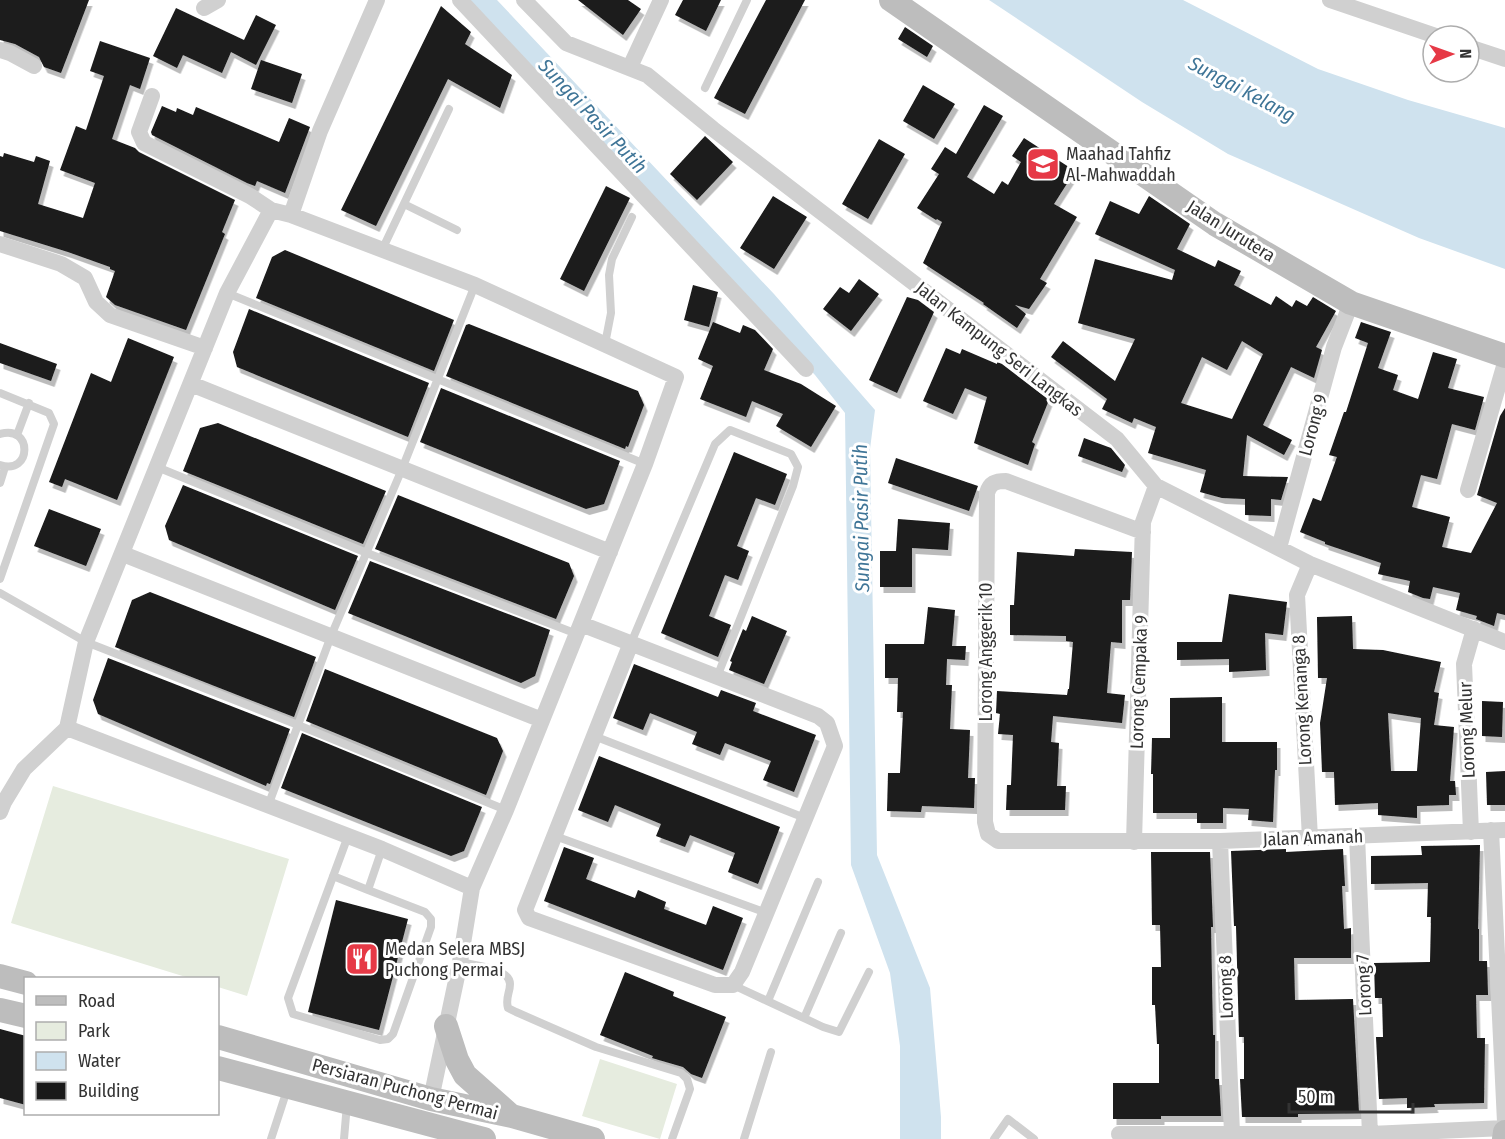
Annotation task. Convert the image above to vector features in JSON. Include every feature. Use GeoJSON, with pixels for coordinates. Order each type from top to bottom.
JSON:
{"type":"FeatureCollection","features":[{"type":"Feature","properties":{"kind":"street"},"geometry":{"type":"LineString","coordinates":[[291,215],[320,132],[377,0]]}},
{"type":"Feature","properties":{"kind":"street"},"geometry":{"type":"LineString","coordinates":[[460,0],[806,369]]}},
{"type":"Feature","properties":{"kind":"street","name":"Jalan Kampung Seri Langkas"},"geometry":{"type":"LineString","coordinates":[[524,0],[566,43],[647,75],[713,129],[1117,439],[1156,486],[1279,548],[1308,569],[1472,636],[1505,642]]}},
{"type":"Feature","properties":{"kind":"street"},"geometry":{"type":"LineString","coordinates":[[630,67],[661,0]]}},
{"type":"Feature","properties":{"kind":"street","name":"Jalan Jurutera"},"geometry":{"type":"LineString","coordinates":[[891,0],[1215,224],[1351,303],[1505,356]]}},
{"type":"Feature","properties":{"kind":"street"},"geometry":{"type":"LineString","coordinates":[[1339,2],[1421,31]]}},
{"type":"Feature","properties":{"kind":"street"},"geometry":{"type":"LineString","coordinates":[[0,50],[10,52],[34,66]]}},
{"type":"Feature","properties":{"kind":"street"},"geometry":{"type":"LineString","coordinates":[[1481,51],[1505,59]]}},
{"type":"Feature","properties":{"kind":"street"},"geometry":{"type":"LineString","coordinates":[[152,96],[139,132],[144,143],[250,196],[271,210],[291,215],[475,285],[676,377],[610,552],[506,810],[472,888],[460,962],[431,1099]]}},
{"type":"Feature","properties":{"kind":"street"},"geometry":{"type":"LineString","coordinates":[[0,812],[24,769],[67,728],[86,642],[227,293],[271,210]]}},
{"type":"Feature","properties":{"kind":"street"},"geometry":{"type":"LineString","coordinates":[[0,243],[62,264],[85,278],[96,302],[110,315],[205,348]]}},
{"type":"Feature","properties":{"kind":"street","name":"Lorong 9"},"geometry":{"type":"LineString","coordinates":[[1279,548],[1334,347],[1351,303]]}},
{"type":"Feature","properties":{"kind":"street"},"geometry":{"type":"LineString","coordinates":[[1468,490],[1505,363]]}},
{"type":"Feature","properties":{"kind":"street"},"geometry":{"type":"LineString","coordinates":[[190,384],[610,552]]}},
{"type":"Feature","properties":{"kind":"street","name":"Lorong Anggerik 10"},"geometry":{"type":"LineString","coordinates":[[1134,842],[998,841],[988,834],[985,822],[987,493],[989,486],[996,481],[1006,481],[1143,527]]}},
{"type":"Feature","properties":{"kind":"street","name":"Lorong Cempaka 9"},"geometry":{"type":"LineString","coordinates":[[1134,842],[1143,527],[1149,502],[1156,486]]}},
{"type":"Feature","properties":{"kind":"street"},"geometry":{"type":"LineString","coordinates":[[123,554],[542,720]]}},
{"type":"Feature","properties":{"kind":"street","name":"Lorong Kenanga 8"},"geometry":{"type":"LineString","coordinates":[[1308,569],[1296,595],[1310,838]]}},
{"type":"Feature","properties":{"kind":"street"},"geometry":{"type":"LineString","coordinates":[[579,629],[631,643],[818,716],[827,723],[835,746],[742,972],[733,985],[715,984],[529,918],[525,910],[631,643]]}},
{"type":"Feature","properties":{"kind":"street","name":"Lorong Melur"},"geometry":{"type":"LineString","coordinates":[[1471,831],[1464,664],[1472,636]]}},
{"type":"Feature","properties":{"kind":"street"},"geometry":{"type":"LineString","coordinates":[[67,728],[382,849],[472,888]]}},
{"type":"Feature","properties":{"kind":"street"},"geometry":{"type":"LineString","coordinates":[[1498,830],[1505,1122]]}},
{"type":"Feature","properties":{"kind":"street","name":"Jalan Amanah"},"geometry":{"type":"LineString","coordinates":[[1134,842],[1220,842],[1498,830]]}},
{"type":"Feature","properties":{"kind":"street","name":"Lorong 7"},"geometry":{"type":"LineString","coordinates":[[1357,836],[1371,1134]]}},
{"type":"Feature","properties":{"kind":"street","name":"Lorong 8"},"geometry":{"type":"LineString","coordinates":[[1220,842],[1232,1133]]}},
{"type":"Feature","properties":{"kind":"street"},"geometry":{"type":"LineString","coordinates":[[0,976],[24,982]]}},
{"type":"Feature","properties":{"kind":"street"},"geometry":{"type":"LineString","coordinates":[[0,1010],[24,1016]]}},
{"type":"Feature","properties":{"kind":"street"},"geometry":{"type":"LineString","coordinates":[[446,1026],[457,1060],[465,1075],[521,1119],[567,1139]]}},
{"type":"Feature","properties":{"kind":"street","name":"Persiaran Puchong Permai"},"geometry":{"type":"LineString","coordinates":[[219,1037],[431,1099],[521,1119],[593,1139]]}},
{"type":"Feature","properties":{"kind":"street","name":"Persiaran Puchong Permai"},"geometry":{"type":"LineString","coordinates":[[219,1068],[484,1139]]}},
{"type":"Feature","properties":{"kind":"street"},"geometry":{"type":"LineString","coordinates":[[359,1106],[414,1105],[431,1099],[456,1111],[495,1139]]}},
{"type":"Feature","properties":{"kind":"street"},"geometry":{"type":"LineString","coordinates":[[1119,1134],[1371,1134],[1505,1130],[1504,1139]]}},
{"type":"Feature","properties":{"kind":"lane"},"geometry":{"type":"LineString","coordinates":[[705,88],[747,0]]}},
{"type":"Feature","properties":{"kind":"lane"},"geometry":{"type":"LineString","coordinates":[[382,250],[449,109]]}},
{"type":"Feature","properties":{"kind":"lane"},"geometry":{"type":"LineString","coordinates":[[404,204],[457,230]]}},
{"type":"Feature","properties":{"kind":"lane"},"geometry":{"type":"LineString","coordinates":[[605,344],[611,313],[609,274],[612,259],[632,217]]}},
{"type":"Feature","properties":{"kind":"lane"},"geometry":{"type":"LineString","coordinates":[[268,806],[332,636],[402,469],[475,285]]}},
{"type":"Feature","properties":{"kind":"lane"},"geometry":{"type":"LineString","coordinates":[[227,293],[645,464]]}},
{"type":"Feature","properties":{"kind":"lane"},"geometry":{"type":"LineString","coordinates":[[0,393],[49,413],[53,418],[54,430],[0,579]]}},
{"type":"Feature","properties":{"kind":"lane"},"geometry":{"type":"LineString","coordinates":[[17,435],[29,403]]}},
{"type":"Feature","properties":{"kind":"lane"},"geometry":{"type":"LineString","coordinates":[[631,643],[715,444],[730,430],[791,454],[798,467],[793,486],[717,677]]}},
{"type":"Feature","properties":{"kind":"lane"},"geometry":{"type":"LineString","coordinates":[[0,434],[9,432],[17,435],[25,447],[23,458],[15,466],[3,466],[0,483]]}},
{"type":"Feature","properties":{"kind":"lane"},"geometry":{"type":"LineString","coordinates":[[157,467],[367,553],[579,629]]}},
{"type":"Feature","properties":{"kind":"lane"},"geometry":{"type":"LineString","coordinates":[[0,593],[86,642],[506,810]]}},
{"type":"Feature","properties":{"kind":"lane"},"geometry":{"type":"LineString","coordinates":[[594,736],[805,818]]}},
{"type":"Feature","properties":{"kind":"lane"},"geometry":{"type":"LineString","coordinates":[[333,876],[425,912],[430,919],[431,927],[393,1034],[388,1039],[381,1040],[293,1014],[289,1006],[288,998],[333,876],[348,836]]}},
{"type":"Feature","properties":{"kind":"lane"},"geometry":{"type":"LineString","coordinates":[[555,836],[767,913]]}},
{"type":"Feature","properties":{"kind":"lane"},"geometry":{"type":"LineString","coordinates":[[368,890],[382,849]]}},
{"type":"Feature","properties":{"kind":"lane"},"geometry":{"type":"LineString","coordinates":[[768,1001],[818,882]]}},
{"type":"Feature","properties":{"kind":"lane"},"geometry":{"type":"LineString","coordinates":[[804,1018],[841,933]]}},
{"type":"Feature","properties":{"kind":"lane"},"geometry":{"type":"LineString","coordinates":[[460,962],[504,972],[510,984],[506,1001],[508,1008],[596,1047],[681,1073],[687,1079],[690,1089],[672,1139]]}},
{"type":"Feature","properties":{"kind":"lane"},"geometry":{"type":"LineString","coordinates":[[733,985],[839,1032],[869,972]]}},
{"type":"Feature","properties":{"kind":"lane"},"geometry":{"type":"LineString","coordinates":[[744,1139],[771,1052]]}},
{"type":"Feature","properties":{"kind":"lane"},"geometry":{"type":"LineString","coordinates":[[271,1139],[288,1087]]}},
{"type":"Feature","properties":{"kind":"lane"},"geometry":{"type":"LineString","coordinates":[[344,1139],[359,1106]]}},
{"type":"Feature","properties":{"kind":"lane"},"geometry":{"type":"LineString","coordinates":[[994,1139],[1008,1119],[1034,1139]]}},
{"type":"Feature","properties":{"kind":"green space"},"geometry":{"type":"Polygon","coordinates":[[[53,786],[289,859],[247,996],[219,987],[219,977],[186,977],[11,923],[53,786]]]}},
{"type":"Feature","properties":{"kind":"green space"},"geometry":{"type":"Polygon","coordinates":[[[600,1059],[677,1084],[660,1139],[582,1116],[600,1059]]]}},
{"type":"Feature","properties":{"kind":"water","name":"Sungai Pasir Putih"},"geometry":{"type":"Polygon","coordinates":[[[464,0],[497,0],[774,294],[875,410],[870,449],[877,855],[930,988],[941,1139],[900,1139],[900,1046],[890,973],[851,865],[845,413],[815,375],[464,0]]]}},
{"type":"Feature","properties":{"kind":"water","name":"Sungai Kelang"},"geometry":{"type":"Polygon","coordinates":[[[989,0],[1183,0],[1318,69],[1408,100],[1505,128],[1505,269],[1419,238],[1228,154],[1142,102],[989,0]]]}},
{"type":"Feature","properties":{"kind":"building"},"geometry":{"type":"Polygon","coordinates":[[[0,0],[89,0],[61,73],[44,67],[39,57],[15,44],[0,40],[0,0]]]}},
{"type":"Feature","properties":{"kind":"building"},"geometry":{"type":"Polygon","coordinates":[[[578,0],[628,0],[641,9],[623,35],[578,0]]]}},
{"type":"Feature","properties":{"kind":"building"},"geometry":{"type":"Polygon","coordinates":[[[683,0],[721,0],[706,31],[675,15],[683,0]]]}},
{"type":"Feature","properties":{"kind":"building"},"geometry":{"type":"Polygon","coordinates":[[[766,0],[805,0],[745,114],[714,98],[766,0]]]}},
{"type":"Feature","properties":{"kind":"building"},"geometry":{"type":"Polygon","coordinates":[[[441,6],[471,32],[465,44],[512,75],[500,108],[448,79],[376,226],[341,210],[441,6]]]}},
{"type":"Feature","properties":{"kind":"building"},"geometry":{"type":"Polygon","coordinates":[[[176,8],[244,40],[256,15],[276,25],[256,65],[231,52],[222,73],[183,55],[177,68],[153,56],[176,8]]]}},
{"type":"Feature","properties":{"kind":"building"},"geometry":{"type":"Polygon","coordinates":[[[905,27],[933,46],[927,57],[898,39],[905,27]]]}},
{"type":"Feature","properties":{"kind":"building"},"geometry":{"type":"Polygon","coordinates":[[[100,41],[150,58],[140,89],[130,85],[112,139],[135,148],[235,200],[222,232],[225,234],[186,330],[115,305],[106,297],[115,271],[110,267],[0,231],[0,156],[3,157],[4,153],[34,162],[36,156],[50,161],[38,204],[83,218],[95,183],[60,170],[76,126],[86,130],[104,76],[90,71],[100,41]]]}},
{"type":"Feature","properties":{"kind":"building"},"geometry":{"type":"Polygon","coordinates":[[[261,60],[302,74],[292,103],[251,89],[261,60]]]}},
{"type":"Feature","properties":{"kind":"building"},"geometry":{"type":"Polygon","coordinates":[[[923,85],[955,104],[934,139],[903,121],[923,85]]]}},
{"type":"Feature","properties":{"kind":"building"},"geometry":{"type":"Polygon","coordinates":[[[984,105],[1003,116],[967,177],[994,194],[1002,181],[1008,185],[1021,162],[1012,156],[1024,138],[1075,171],[1054,204],[1077,217],[1040,279],[1047,283],[1029,309],[1015,305],[1026,314],[1017,328],[923,263],[942,222],[917,208],[939,174],[931,169],[945,147],[956,154],[984,105]]]}},
{"type":"Feature","properties":{"kind":"building"},"geometry":{"type":"Polygon","coordinates":[[[162,106],[176,112],[177,108],[193,115],[196,107],[279,142],[289,118],[310,127],[285,193],[257,181],[255,186],[247,183],[152,135],[151,132],[162,106]]]}},
{"type":"Feature","properties":{"kind":"building"},"geometry":{"type":"Polygon","coordinates":[[[705,136],[733,162],[697,200],[670,174],[705,136]]]}},
{"type":"Feature","properties":{"kind":"building"},"geometry":{"type":"Polygon","coordinates":[[[879,139],[905,154],[868,219],[842,204],[879,139]]]}},
{"type":"Feature","properties":{"kind":"building"},"geometry":{"type":"Polygon","coordinates":[[[606,186],[630,198],[584,291],[560,279],[606,186]]]}},
{"type":"Feature","properties":{"kind":"building"},"geometry":{"type":"Polygon","coordinates":[[[773,196],[807,217],[774,269],[740,248],[773,196]]]}},
{"type":"Feature","properties":{"kind":"building"},"geometry":{"type":"Polygon","coordinates":[[[1149,196],[1190,224],[1177,249],[1215,267],[1218,260],[1241,271],[1234,285],[1271,305],[1276,296],[1292,307],[1296,300],[1307,306],[1313,297],[1336,311],[1316,347],[1322,350],[1314,378],[1291,367],[1263,425],[1292,440],[1284,455],[1247,435],[1243,476],[1288,477],[1281,500],[1271,499],[1271,516],[1245,515],[1245,499],[1222,498],[1200,492],[1206,470],[1148,453],[1156,427],[1134,418],[1132,423],[1102,409],[1107,399],[1051,357],[1063,341],[1115,381],[1135,339],[1078,323],[1095,259],[1172,280],[1175,270],[1095,234],[1110,201],[1139,214],[1149,196]],[[1242,341],[1227,370],[1202,357],[1181,403],[1232,419],[1263,354],[1242,341]]]}},
{"type":"Feature","properties":{"kind":"building"},"geometry":{"type":"Polygon","coordinates":[[[285,250],[454,320],[434,371],[256,298],[272,257],[285,250]]]}},
{"type":"Feature","properties":{"kind":"building"},"geometry":{"type":"Polygon","coordinates":[[[859,279],[879,294],[851,331],[823,309],[840,287],[849,293],[859,279]]]}},
{"type":"Feature","properties":{"kind":"building"},"geometry":{"type":"Polygon","coordinates":[[[693,285],[718,292],[709,327],[684,320],[693,285]]]}},
{"type":"Feature","properties":{"kind":"building"},"geometry":{"type":"Polygon","coordinates":[[[907,297],[918,300],[934,312],[897,393],[869,380],[907,297]]]}},
{"type":"Feature","properties":{"kind":"building"},"geometry":{"type":"Polygon","coordinates":[[[249,309],[429,383],[408,437],[237,367],[233,352],[249,309]]]}},
{"type":"Feature","properties":{"kind":"building"},"geometry":{"type":"Polygon","coordinates":[[[713,322],[740,333],[743,325],[755,330],[773,349],[764,370],[801,384],[836,406],[811,447],[776,426],[783,414],[752,401],[746,417],[700,399],[713,366],[698,359],[713,322]]]}},
{"type":"Feature","properties":{"kind":"building"},"geometry":{"type":"Polygon","coordinates":[[[1361,322],[1391,332],[1378,368],[1398,375],[1393,390],[1418,399],[1433,352],[1457,359],[1448,388],[1484,397],[1475,430],[1452,424],[1437,479],[1421,475],[1412,507],[1450,517],[1442,547],[1471,553],[1497,503],[1477,495],[1500,416],[1505,408],[1505,615],[1497,613],[1494,626],[1476,619],[1477,616],[1456,610],[1460,593],[1433,587],[1430,599],[1423,598],[1408,592],[1410,581],[1378,574],[1381,563],[1325,544],[1325,542],[1300,532],[1313,498],[1321,501],[1337,457],[1329,455],[1344,412],[1346,412],[1368,343],[1355,338],[1361,322]]]}},
{"type":"Feature","properties":{"kind":"building"},"geometry":{"type":"Polygon","coordinates":[[[469,324],[638,391],[644,405],[628,447],[626,446],[625,449],[446,376],[466,325],[469,324]]]}},
{"type":"Feature","properties":{"kind":"building"},"geometry":{"type":"Polygon","coordinates":[[[128,338],[174,357],[117,500],[65,479],[62,487],[49,482],[91,373],[111,382],[128,338]]]}},
{"type":"Feature","properties":{"kind":"building"},"geometry":{"type":"Polygon","coordinates":[[[0,343],[57,364],[51,381],[0,363],[0,343]]]}},
{"type":"Feature","properties":{"kind":"building"},"geometry":{"type":"Polygon","coordinates":[[[946,348],[960,354],[962,349],[1002,364],[1049,400],[1032,442],[1035,444],[1028,465],[974,443],[987,397],[965,388],[953,414],[923,401],[946,348]]]}},
{"type":"Feature","properties":{"kind":"building"},"geometry":{"type":"Polygon","coordinates":[[[441,388],[620,461],[604,504],[586,509],[420,442],[441,388]]]}},
{"type":"Feature","properties":{"kind":"building"},"geometry":{"type":"Polygon","coordinates":[[[218,423],[386,491],[363,544],[183,471],[200,428],[218,423]]]}},
{"type":"Feature","properties":{"kind":"building"},"geometry":{"type":"Polygon","coordinates":[[[1084,438],[1111,448],[1125,465],[1122,472],[1078,456],[1084,438]]]}},
{"type":"Feature","properties":{"kind":"building"},"geometry":{"type":"Polygon","coordinates":[[[734,452],[787,474],[775,505],[756,498],[737,546],[749,551],[738,580],[725,575],[709,616],[731,625],[718,657],[661,633],[734,452]]]}},
{"type":"Feature","properties":{"kind":"building"},"geometry":{"type":"Polygon","coordinates":[[[896,458],[978,486],[969,511],[888,483],[896,458]]]}},
{"type":"Feature","properties":{"kind":"building"},"geometry":{"type":"Polygon","coordinates":[[[183,485],[358,556],[335,610],[169,540],[165,526],[183,485]]]}},
{"type":"Feature","properties":{"kind":"building"},"geometry":{"type":"Polygon","coordinates":[[[398,495],[569,563],[574,576],[556,619],[375,549],[398,495]]]}},
{"type":"Feature","properties":{"kind":"building"},"geometry":{"type":"Polygon","coordinates":[[[49,509],[101,529],[86,566],[34,546],[49,509]]]}},
{"type":"Feature","properties":{"kind":"building"},"geometry":{"type":"Polygon","coordinates":[[[898,519],[950,523],[948,550],[912,548],[912,587],[880,587],[880,551],[896,551],[898,519]]]}},
{"type":"Feature","properties":{"kind":"building"},"geometry":{"type":"Polygon","coordinates":[[[1075,549],[1132,552],[1130,600],[1122,600],[1122,643],[1111,642],[1107,693],[1125,695],[1122,723],[1053,716],[1051,742],[1059,743],[1057,786],[1066,786],[1065,810],[1006,810],[1007,785],[1011,785],[1013,735],[998,734],[1000,714],[996,713],[997,691],[1067,695],[1073,642],[1066,641],[1066,636],[1010,635],[1010,605],[1014,605],[1017,552],[1074,556],[1075,549]]]}},
{"type":"Feature","properties":{"kind":"building"},"geometry":{"type":"Polygon","coordinates":[[[370,561],[550,630],[535,676],[521,683],[348,613],[370,561]]]}},
{"type":"Feature","properties":{"kind":"building"},"geometry":{"type":"Polygon","coordinates":[[[150,592],[316,657],[294,717],[115,647],[132,600],[150,592]]]}},
{"type":"Feature","properties":{"kind":"building"},"geometry":{"type":"Polygon","coordinates":[[[1229,594],[1287,602],[1283,635],[1265,633],[1266,670],[1229,672],[1229,659],[1177,660],[1177,642],[1222,642],[1229,594]]]}},
{"type":"Feature","properties":{"kind":"building"},"geometry":{"type":"Polygon","coordinates":[[[928,607],[955,610],[952,646],[966,646],[965,660],[947,659],[946,685],[952,685],[950,729],[970,730],[968,778],[975,778],[974,808],[922,806],[921,812],[887,811],[888,773],[900,773],[903,712],[897,712],[898,678],[885,678],[885,644],[924,644],[928,607]]]}},
{"type":"Feature","properties":{"kind":"building"},"geometry":{"type":"Polygon","coordinates":[[[752,616],[787,631],[764,684],[729,670],[732,662],[730,661],[743,629],[746,631],[752,616]]]}},
{"type":"Feature","properties":{"kind":"building"},"geometry":{"type":"Polygon","coordinates":[[[1352,616],[1353,649],[1383,650],[1441,662],[1434,692],[1439,693],[1434,725],[1454,727],[1450,781],[1455,781],[1456,795],[1449,795],[1449,805],[1417,806],[1417,818],[1378,815],[1378,803],[1335,805],[1334,772],[1322,772],[1320,723],[1327,678],[1318,678],[1317,617],[1352,616]],[[1388,713],[1391,771],[1417,771],[1421,718],[1388,713]]]}},
{"type":"Feature","properties":{"kind":"building"},"geometry":{"type":"Polygon","coordinates":[[[108,658],[290,729],[270,784],[267,783],[266,786],[98,714],[93,700],[108,658]]]}},
{"type":"Feature","properties":{"kind":"building"},"geometry":{"type":"Polygon","coordinates":[[[634,664],[718,697],[721,690],[756,703],[753,711],[816,735],[794,792],[763,780],[771,761],[725,743],[720,755],[692,744],[697,732],[650,713],[643,730],[613,718],[634,664]]]}},
{"type":"Feature","properties":{"kind":"building"},"geometry":{"type":"Polygon","coordinates":[[[325,669],[497,738],[503,751],[486,795],[306,721],[325,669]]]}},
{"type":"Feature","properties":{"kind":"building"},"geometry":{"type":"Polygon","coordinates":[[[1222,697],[1222,742],[1277,742],[1273,822],[1248,820],[1249,809],[1223,808],[1223,823],[1197,823],[1197,813],[1153,813],[1152,738],[1170,738],[1170,698],[1222,697]]]}},
{"type":"Feature","properties":{"kind":"building"},"geometry":{"type":"Polygon","coordinates":[[[1482,701],[1503,702],[1502,737],[1482,736],[1482,701]]]}},
{"type":"Feature","properties":{"kind":"building"},"geometry":{"type":"Polygon","coordinates":[[[302,733],[482,807],[464,851],[451,856],[281,788],[302,733]]]}},
{"type":"Feature","properties":{"kind":"building"},"geometry":{"type":"Polygon","coordinates":[[[599,756],[780,827],[758,884],[728,872],[735,853],[690,835],[685,847],[656,836],[661,824],[615,805],[608,822],[578,810],[599,756]]]}},
{"type":"Feature","properties":{"kind":"building"},"geometry":{"type":"Polygon","coordinates":[[[1505,771],[1505,805],[1487,805],[1486,772],[1505,771]]]}},
{"type":"Feature","properties":{"kind":"building"},"geometry":{"type":"Polygon","coordinates":[[[1480,845],[1479,961],[1487,961],[1488,995],[1476,995],[1477,1038],[1485,1038],[1484,1103],[1434,1104],[1435,1107],[1407,1108],[1407,1098],[1379,1099],[1376,1037],[1383,1037],[1382,998],[1375,998],[1374,963],[1430,962],[1431,917],[1427,917],[1428,883],[1371,884],[1371,856],[1422,855],[1421,846],[1480,845]]]}},
{"type":"Feature","properties":{"kind":"building"},"geometry":{"type":"Polygon","coordinates":[[[564,847],[594,858],[586,879],[635,898],[638,890],[666,902],[664,909],[706,925],[713,906],[743,918],[723,970],[544,901],[564,847]]]}},
{"type":"Feature","properties":{"kind":"building"},"geometry":{"type":"Polygon","coordinates":[[[1286,849],[1286,852],[1343,849],[1344,929],[1351,928],[1351,958],[1294,958],[1295,1000],[1353,999],[1359,1113],[1298,1114],[1298,1117],[1242,1117],[1240,1079],[1244,1079],[1244,1037],[1239,1037],[1231,851],[1286,849]]]}},
{"type":"Feature","properties":{"kind":"building"},"geometry":{"type":"Polygon","coordinates":[[[1151,852],[1210,852],[1213,1035],[1215,1035],[1215,1079],[1219,1079],[1221,1116],[1113,1119],[1113,1083],[1159,1083],[1159,1044],[1157,1044],[1155,1005],[1152,1005],[1152,967],[1161,967],[1160,925],[1152,925],[1151,852]]]}},
{"type":"Feature","properties":{"kind":"building"},"geometry":{"type":"Polygon","coordinates":[[[336,900],[408,919],[379,1030],[308,1012],[336,900]]]}},
{"type":"Feature","properties":{"kind":"building"},"geometry":{"type":"Polygon","coordinates":[[[625,972],[674,992],[673,996],[726,1017],[702,1078],[691,1074],[683,1067],[652,1058],[653,1056],[600,1035],[625,972]]]}},
{"type":"Feature","properties":{"kind":"building"},"geometry":{"type":"Polygon","coordinates":[[[0,1029],[24,1035],[24,1104],[0,1098],[0,1029]]]}},
{"type":"Feature","properties":{"kind":"place","name":"Maahad Tahfiz Al-Mahwaddah"},"geometry":{"type":"Point","coordinates":[1043,164]}},
{"type":"Feature","properties":{"kind":"place","name":"Medan Selera MBSJ Puchong Permai"},"geometry":{"type":"Point","coordinates":[362,959]}}]}
